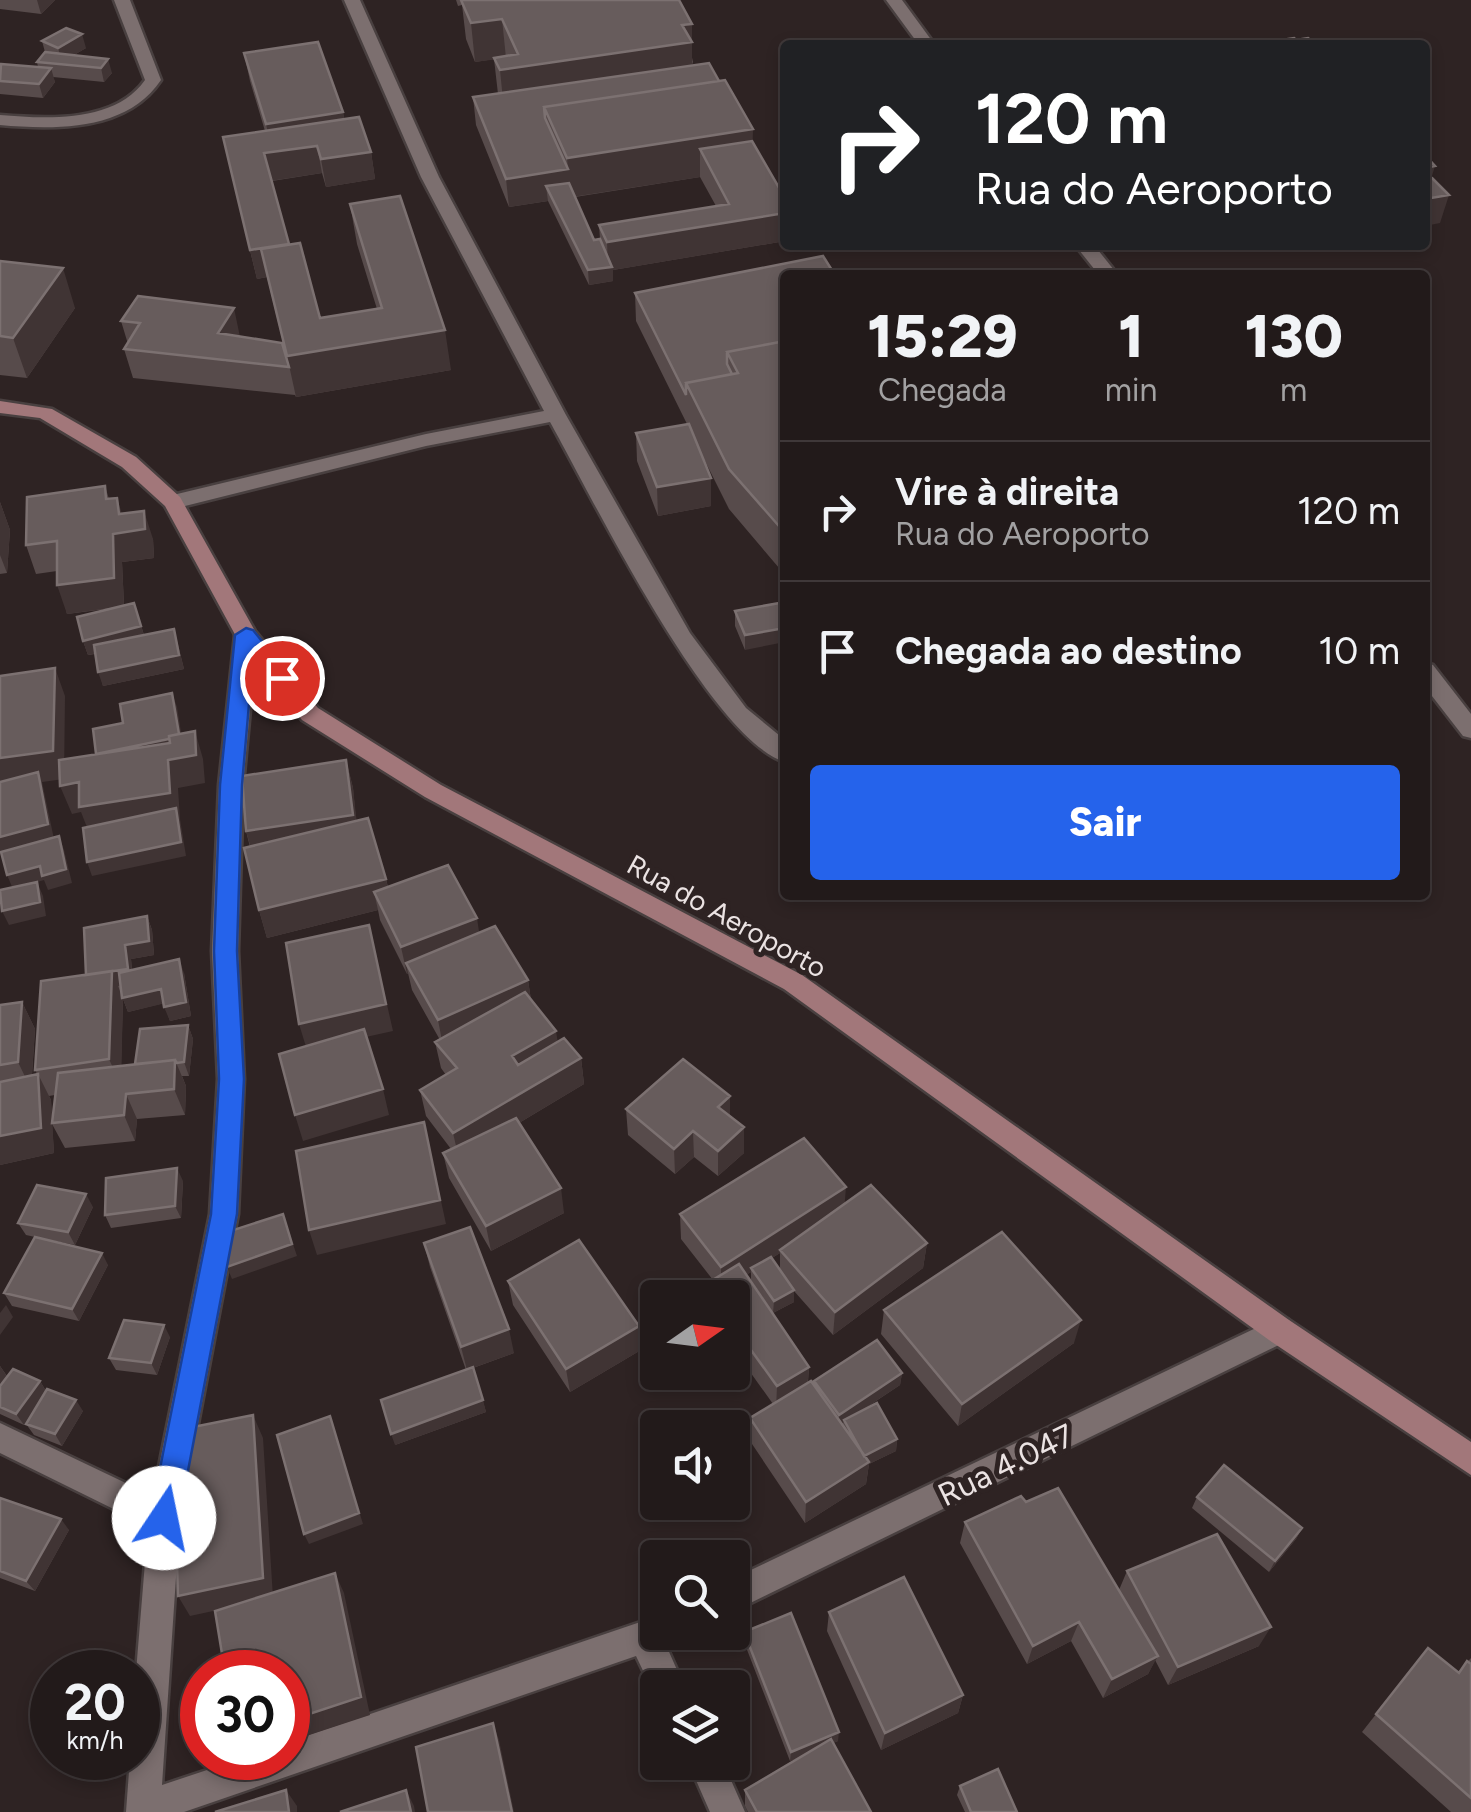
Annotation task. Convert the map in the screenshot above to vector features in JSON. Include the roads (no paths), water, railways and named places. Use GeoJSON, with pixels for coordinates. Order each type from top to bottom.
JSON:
{"type":"FeatureCollection","features":[{"type":"Feature","properties":{"kind":"main road","name":"Rua do Aeroporto"},"geometry":{"type":"LineString","coordinates":[[0,407],[46,412],[128,462],[173,502],[246,635],[310,714],[432,792],[793,982],[1279,1330],[1471,1460]]}},
{"type":"Feature","properties":{"kind":"street"},"geometry":{"type":"LineString","coordinates":[[0,120],[64,121],[123,109],[146,96],[153,80],[122,0]]}},
{"type":"Feature","properties":{"kind":"street"},"geometry":{"type":"LineString","coordinates":[[352,0],[430,176],[556,415],[680,637],[738,714],[780,749]]}},
{"type":"Feature","properties":{"kind":"street"},"geometry":{"type":"LineString","coordinates":[[894,0],[923,40]]}},
{"type":"Feature","properties":{"kind":"street"},"geometry":{"type":"LineString","coordinates":[[1088,250],[1104,270]]}},
{"type":"Feature","properties":{"kind":"street"},"geometry":{"type":"LineString","coordinates":[[173,502],[426,440],[556,415]]}},
{"type":"Feature","properties":{"kind":"street"},"geometry":{"type":"LineString","coordinates":[[246,635],[231,785],[226,951],[232,1079],[224,1214],[164,1518],[143,1810],[640,1639]]}},
{"type":"Feature","properties":{"kind":"street"},"geometry":{"type":"LineString","coordinates":[[1430,677],[1471,730]]}},
{"type":"Feature","properties":{"kind":"street","name":"Rua 4.047"},"geometry":{"type":"LineString","coordinates":[[750,1587],[1279,1330]]}},
{"type":"Feature","properties":{"kind":"street"},"geometry":{"type":"LineString","coordinates":[[0,1437],[164,1518]]}},
{"type":"Feature","properties":{"kind":"street"},"geometry":{"type":"LineString","coordinates":[[713,1780],[728,1812]]}}]}
